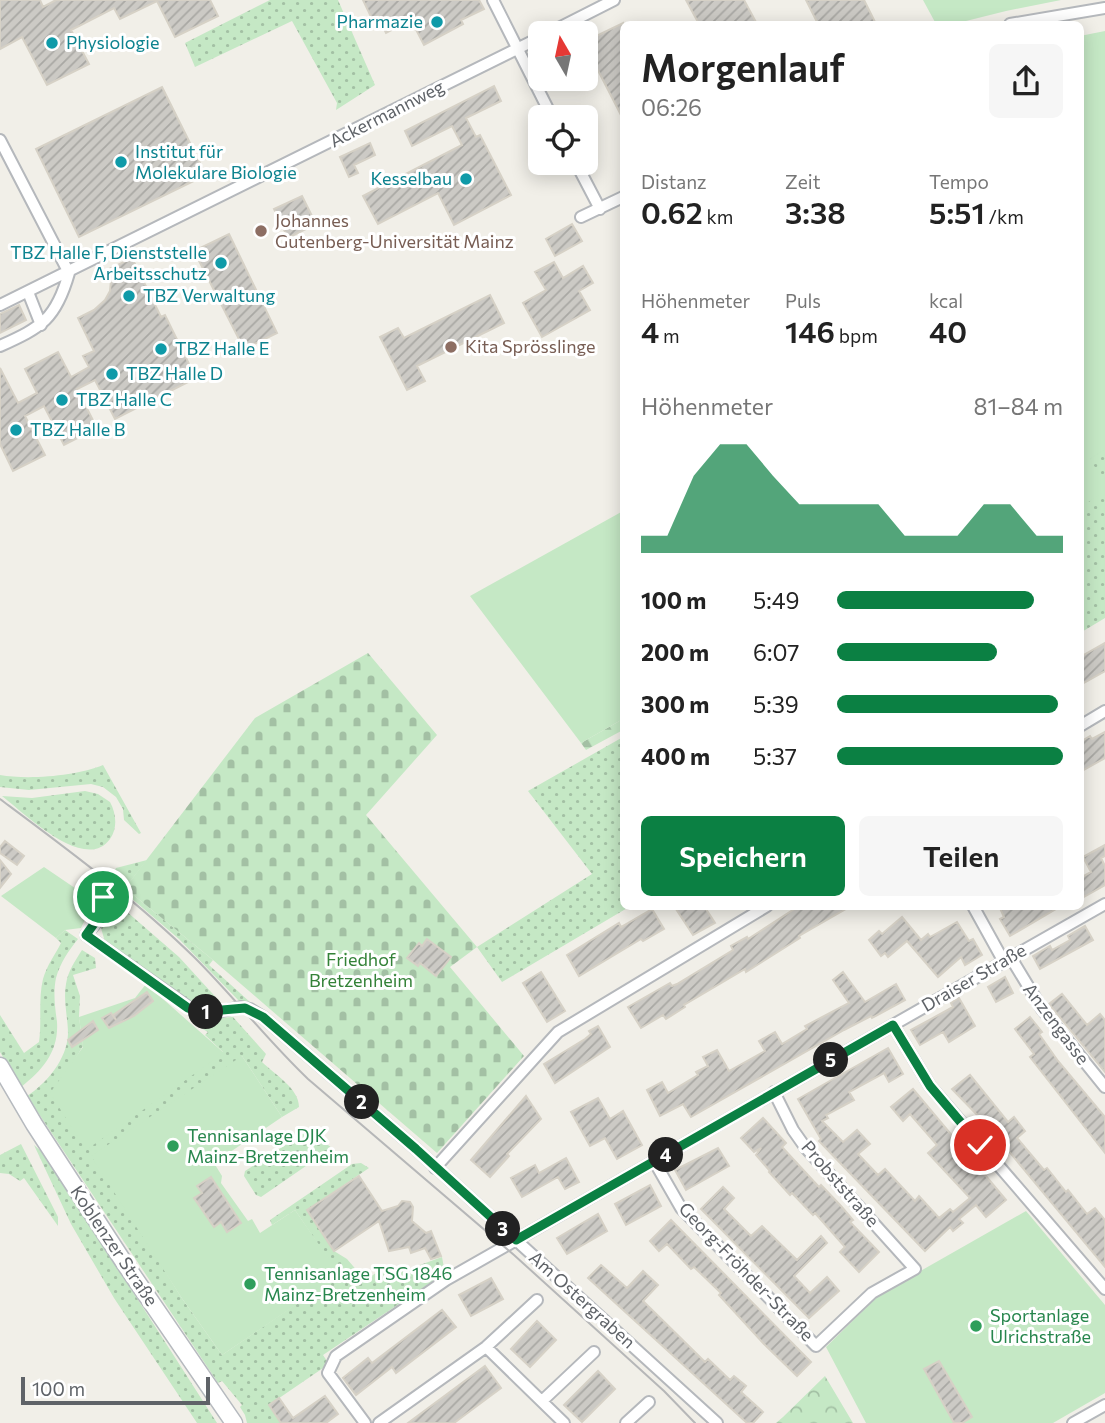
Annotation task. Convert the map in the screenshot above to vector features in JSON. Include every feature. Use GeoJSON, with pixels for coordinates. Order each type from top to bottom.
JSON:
{"type":"FeatureCollection","features":[{"type":"Feature","properties":{"kind":"main road","name":"Koblenzer Straße"},"geometry":{"type":"LineString","coordinates":[[0,1066],[34,1124],[118,1253],[234,1423]]}},
{"type":"Feature","properties":{"kind":"street"},"geometry":{"type":"LineString","coordinates":[[493,0],[546,105]]}},
{"type":"Feature","properties":{"kind":"street"},"geometry":{"type":"LineString","coordinates":[[573,21],[614,0]]}},
{"type":"Feature","properties":{"kind":"street"},"geometry":{"type":"LineString","coordinates":[[1028,21],[1105,8]]}},
{"type":"Feature","properties":{"kind":"street","name":"Ackermannweg"},"geometry":{"type":"LineString","coordinates":[[0,306],[528,44]]}},
{"type":"Feature","properties":{"kind":"street"},"geometry":{"type":"LineString","coordinates":[[0,140],[69,273],[62,297],[41,325],[0,346]]}},
{"type":"Feature","properties":{"kind":"street"},"geometry":{"type":"LineString","coordinates":[[582,175],[600,209]]}},
{"type":"Feature","properties":{"kind":"street"},"geometry":{"type":"LineString","coordinates":[[581,218],[620,199]]}},
{"type":"Feature","properties":{"kind":"street"},"geometry":{"type":"LineString","coordinates":[[28,292],[41,325]]}},
{"type":"Feature","properties":{"kind":"street"},"geometry":{"type":"LineString","coordinates":[[1084,724],[1105,711]]}},
{"type":"Feature","properties":{"kind":"street","name":"Am Ostergraben"},"geometry":{"type":"LineString","coordinates":[[95,888],[105,900],[106,907],[86,935],[188,1008],[199,1012],[245,1008],[263,1017],[416,1149],[717,1423]]}},
{"type":"Feature","properties":{"kind":"street","name":"Draiser Straße"},"geometry":{"type":"LineString","coordinates":[[365,1423],[328,1373],[336,1356],[438,1285],[1105,904]]}},
{"type":"Feature","properties":{"kind":"street"},"geometry":{"type":"LineString","coordinates":[[435,1168],[558,1032],[759,910]]}},
{"type":"Feature","properties":{"kind":"street","name":"Anzengasse"},"geometry":{"type":"LineString","coordinates":[[976,910],[1042,1009],[1105,1087]]}},
{"type":"Feature","properties":{"kind":"street"},"geometry":{"type":"LineString","coordinates":[[893,1025],[930,1086],[1105,1289]]}},
{"type":"Feature","properties":{"kind":"street","name":"Probststraße"},"geometry":{"type":"LineString","coordinates":[[774,1092],[793,1130],[805,1147],[915,1269]]}},
{"type":"Feature","properties":{"kind":"street","name":"Georg-Fröhder-Straße"},"geometry":{"type":"LineString","coordinates":[[654,1161],[681,1208],[816,1346],[872,1293],[915,1269]]}},
{"type":"Feature","properties":{"kind":"street"},"geometry":{"type":"LineString","coordinates":[[379,1423],[486,1347],[537,1300]]}},
{"type":"Feature","properties":{"kind":"street"},"geometry":{"type":"LineString","coordinates":[[486,1347],[564,1423]]}},
{"type":"Feature","properties":{"kind":"street"},"geometry":{"type":"LineString","coordinates":[[542,1401],[594,1352]]}},
{"type":"Feature","properties":{"kind":"street"},"geometry":{"type":"LineString","coordinates":[[626,1423],[649,1402]]}},
{"type":"Feature","properties":{"kind":"street"},"geometry":{"type":"LineString","coordinates":[[1073,1423],[1105,1405]]}},
{"type":"Feature","properties":{"kind":"green space"},"geometry":{"type":"Polygon","coordinates":[[[270,0],[338,0],[375,85],[336,110],[337,103],[292,21],[195,67],[185,43],[270,0]]]}},
{"type":"Feature","properties":{"kind":"green space"},"geometry":{"type":"Polygon","coordinates":[[[923,0],[1061,0],[966,21],[934,21],[923,0]]]}},
{"type":"Feature","properties":{"kind":"green space"},"geometry":{"type":"Polygon","coordinates":[[[1105,31],[1105,449],[1090,459],[1105,484],[1105,492],[1084,505],[1084,35],[1105,31]]]}},
{"type":"Feature","properties":{"kind":"green space"},"geometry":{"type":"Polygon","coordinates":[[[1105,246],[1105,618],[1084,631],[1084,249],[1105,246]]]}},
{"type":"Feature","properties":{"kind":"green space"},"geometry":{"type":"Polygon","coordinates":[[[620,513],[620,721],[581,743],[470,596],[620,513]]]}},
{"type":"Feature","properties":{"kind":"green space","name":"Friedhof Bretzenheim"},"geometry":{"type":"Polygon","coordinates":[[[368,653],[437,735],[366,815],[477,947],[450,967],[524,1056],[437,1153],[125,888],[255,718],[368,653]]]}},
{"type":"Feature","properties":{"kind":"green space"},"geometry":{"type":"Polygon","coordinates":[[[620,721],[620,732],[586,750],[581,743],[620,721]]]}},
{"type":"Feature","properties":{"kind":"green space"},"geometry":{"type":"Polygon","coordinates":[[[620,739],[620,910],[624,910],[502,982],[477,947],[592,874],[528,791],[620,739]]]}},
{"type":"Feature","properties":{"kind":"green space"},"geometry":{"type":"Polygon","coordinates":[[[103,765],[141,833],[124,820],[123,809],[116,797],[103,787],[91,784],[29,790],[0,787],[0,775],[52,776],[103,765]]]}},
{"type":"Feature","properties":{"kind":"green space"},"geometry":{"type":"Polygon","coordinates":[[[85,791],[98,794],[110,802],[114,811],[113,835],[99,848],[86,849],[54,837],[2,796],[32,798],[85,791]]]}},
{"type":"Feature","properties":{"kind":"green space"},"geometry":{"type":"Polygon","coordinates":[[[147,860],[125,888],[213,960],[209,965],[251,1003],[240,1002],[179,939],[110,880],[116,868],[147,860]]]}},
{"type":"Feature","properties":{"kind":"green space"},"geometry":{"type":"Polygon","coordinates":[[[44,867],[94,901],[81,928],[65,930],[56,938],[1,896],[44,867]]]}},
{"type":"Feature","properties":{"kind":"green space"},"geometry":{"type":"Polygon","coordinates":[[[111,898],[179,957],[222,1004],[205,1006],[189,1002],[105,942],[101,928],[114,906],[111,898]]]}},
{"type":"Feature","properties":{"kind":"green space"},"geometry":{"type":"Polygon","coordinates":[[[65,930],[78,939],[65,957],[56,978],[55,1042],[43,1067],[21,1087],[0,1052],[0,1015],[24,1053],[39,1042],[43,979],[61,943],[56,938],[65,930]]]}},
{"type":"Feature","properties":{"kind":"green space"},"geometry":{"type":"Polygon","coordinates":[[[82,950],[95,958],[96,968],[73,975],[80,996],[79,1017],[83,1046],[71,1066],[223,1052],[205,1035],[208,1032],[199,1027],[198,1019],[233,1017],[266,1054],[262,1062],[285,1082],[298,1100],[299,1107],[282,1117],[242,1056],[130,1214],[181,1297],[222,1355],[339,1275],[295,1210],[272,1225],[270,1220],[352,1164],[361,1163],[369,1168],[307,1210],[334,1251],[347,1259],[365,1280],[387,1266],[395,1274],[442,1257],[445,1273],[323,1355],[329,1364],[269,1405],[281,1423],[247,1423],[240,1407],[242,1405],[222,1381],[218,1383],[27,1096],[55,1070],[64,1052],[68,1034],[66,984],[70,970],[82,950]]]}},
{"type":"Feature","properties":{"kind":"green space"},"geometry":{"type":"Polygon","coordinates":[[[146,984],[224,1053],[86,1150],[50,1093],[83,1047],[79,1017],[135,998],[146,984]]]}},
{"type":"Feature","properties":{"kind":"green space"},"geometry":{"type":"Polygon","coordinates":[[[242,1056],[282,1117],[214,1163],[222,1176],[221,1183],[248,1221],[252,1219],[260,1233],[295,1210],[340,1275],[222,1355],[181,1297],[91,1156],[242,1056]]]}},
{"type":"Feature","properties":{"kind":"green space"},"geometry":{"type":"Polygon","coordinates":[[[304,1133],[313,1134],[332,1148],[261,1197],[256,1195],[244,1176],[245,1171],[304,1133]]]}},
{"type":"Feature","properties":{"kind":"green space"},"geometry":{"type":"Polygon","coordinates":[[[21,1144],[58,1217],[58,1226],[24,1178],[20,1181],[9,1174],[0,1173],[0,1155],[21,1144]]]}},
{"type":"Feature","properties":{"kind":"green space"},"geometry":{"type":"Polygon","coordinates":[[[34,1145],[58,1175],[217,1423],[197,1423],[114,1298],[71,1224],[34,1145]]]}},
{"type":"Feature","properties":{"kind":"green space","name":"Sportanlage Ulrichstraße"},"geometry":{"type":"Polygon","coordinates":[[[1026,1211],[1105,1305],[1105,1393],[1053,1423],[866,1423],[826,1347],[880,1294],[1026,1211]]]}},
{"type":"Feature","properties":{"kind":"green space"},"geometry":{"type":"Polygon","coordinates":[[[825,1376],[853,1423],[776,1423],[783,1417],[825,1376]]]}},
{"type":"Feature","properties":{"kind":"building","name":"Physiologie"},"geometry":{"type":"Polygon","coordinates":[[[0,0],[40,0],[43,7],[56,0],[210,0],[218,16],[175,37],[157,1],[120,19],[114,8],[71,30],[89,64],[47,85],[22,37],[0,49],[0,0]]]}},
{"type":"Feature","properties":{"kind":"building","name":"Pharmazie"},"geometry":{"type":"Polygon","coordinates":[[[363,0],[479,0],[484,9],[461,20],[463,24],[424,45],[411,20],[386,33],[378,16],[372,19],[363,0]]]}},
{"type":"Feature","properties":{"kind":"building"},"geometry":{"type":"Polygon","coordinates":[[[686,0],[744,0],[755,21],[697,21],[686,0]]]}},
{"type":"Feature","properties":{"kind":"building"},"geometry":{"type":"Polygon","coordinates":[[[806,0],[864,0],[874,21],[816,21],[806,0]]]}},
{"type":"Feature","properties":{"kind":"building"},"geometry":{"type":"Polygon","coordinates":[[[620,24],[620,113],[598,70],[598,35],[620,24]]]}},
{"type":"Feature","properties":{"kind":"building"},"geometry":{"type":"Polygon","coordinates":[[[494,86],[501,101],[466,118],[476,137],[480,135],[511,195],[454,225],[438,193],[378,224],[363,196],[462,145],[452,126],[412,146],[405,131],[494,86]]]}},
{"type":"Feature","properties":{"kind":"building","name":"Institut für Molekulare Biologie"},"geometry":{"type":"Polygon","coordinates":[[[162,87],[206,175],[79,237],[36,149],[162,87]]]}},
{"type":"Feature","properties":{"kind":"building"},"geometry":{"type":"Polygon","coordinates":[[[370,143],[375,155],[354,165],[358,173],[349,177],[340,157],[370,143]]]}},
{"type":"Feature","properties":{"kind":"building"},"geometry":{"type":"Polygon","coordinates":[[[302,196],[316,224],[288,238],[274,209],[302,196]]]}},
{"type":"Feature","properties":{"kind":"building"},"geometry":{"type":"Polygon","coordinates":[[[572,224],[582,241],[555,256],[546,239],[572,224]]]}},
{"type":"Feature","properties":{"kind":"building"},"geometry":{"type":"Polygon","coordinates":[[[229,234],[277,333],[244,349],[194,251],[229,234]]]}},
{"type":"Feature","properties":{"kind":"building"},"geometry":{"type":"Polygon","coordinates":[[[132,258],[161,317],[165,315],[196,378],[115,419],[95,380],[77,389],[97,428],[64,445],[44,406],[25,416],[45,455],[13,471],[0,444],[0,368],[18,403],[37,393],[25,369],[58,352],[71,377],[89,367],[83,356],[94,351],[78,318],[94,310],[105,300],[110,291],[109,269],[132,258]]]}},
{"type":"Feature","properties":{"kind":"building"},"geometry":{"type":"Polygon","coordinates":[[[554,262],[563,278],[583,266],[593,283],[579,291],[590,310],[542,337],[523,303],[546,290],[535,272],[554,262]]]}},
{"type":"Feature","properties":{"kind":"building"},"geometry":{"type":"Polygon","coordinates":[[[490,295],[504,323],[417,366],[425,381],[407,390],[380,337],[398,328],[404,338],[490,295]]]}},
{"type":"Feature","properties":{"kind":"building"},"geometry":{"type":"Polygon","coordinates":[[[19,305],[26,320],[0,333],[0,314],[19,305]]]}},
{"type":"Feature","properties":{"kind":"building"},"geometry":{"type":"Polygon","coordinates":[[[1105,643],[1105,671],[1084,683],[1084,655],[1105,643]]]}},
{"type":"Feature","properties":{"kind":"building"},"geometry":{"type":"Polygon","coordinates":[[[1105,732],[1105,758],[1084,770],[1084,740],[1090,736],[1092,739],[1105,732]]]}},
{"type":"Feature","properties":{"kind":"building"},"geometry":{"type":"Polygon","coordinates":[[[5,841],[24,856],[17,865],[0,853],[0,847],[5,841]]]}},
{"type":"Feature","properties":{"kind":"building"},"geometry":{"type":"Polygon","coordinates":[[[1105,845],[1105,856],[1101,858],[1105,866],[1105,885],[1084,897],[1084,876],[1091,872],[1084,856],[1105,845]]]}},
{"type":"Feature","properties":{"kind":"building"},"geometry":{"type":"Polygon","coordinates":[[[0,860],[11,874],[0,888],[0,860]]]}},
{"type":"Feature","properties":{"kind":"building"},"geometry":{"type":"Polygon","coordinates":[[[653,910],[664,929],[643,941],[641,939],[579,976],[567,955],[619,923],[621,927],[653,910]]]}},
{"type":"Feature","properties":{"kind":"building"},"geometry":{"type":"Polygon","coordinates":[[[677,910],[707,910],[715,923],[693,935],[677,910]]]}},
{"type":"Feature","properties":{"kind":"building"},"geometry":{"type":"Polygon","coordinates":[[[793,910],[844,910],[799,936],[800,938],[746,972],[745,969],[684,1005],[685,1007],[666,1019],[663,1015],[641,1028],[628,1007],[670,983],[672,986],[677,984],[733,950],[731,946],[747,937],[748,939],[793,910]]]}},
{"type":"Feature","properties":{"kind":"building"},"geometry":{"type":"Polygon","coordinates":[[[1001,910],[1054,910],[1010,936],[1000,919],[1004,917],[1001,910]]]}},
{"type":"Feature","properties":{"kind":"building"},"geometry":{"type":"Polygon","coordinates":[[[902,917],[921,940],[928,934],[930,937],[957,922],[969,941],[973,939],[982,955],[965,965],[961,957],[938,977],[907,941],[888,957],[885,953],[881,956],[869,940],[879,931],[882,934],[902,917]]]}},
{"type":"Feature","properties":{"kind":"building"},"geometry":{"type":"Polygon","coordinates":[[[1085,926],[1093,940],[1040,969],[1033,956],[1050,946],[1052,950],[1070,940],[1068,936],[1085,926]]]}},
{"type":"Feature","properties":{"kind":"building"},"geometry":{"type":"Polygon","coordinates":[[[427,939],[451,957],[436,976],[420,963],[418,966],[407,958],[419,943],[422,946],[427,939]]]}},
{"type":"Feature","properties":{"kind":"building"},"geometry":{"type":"Polygon","coordinates":[[[541,972],[565,1011],[547,1022],[523,983],[541,972]]]}},
{"type":"Feature","properties":{"kind":"building"},"geometry":{"type":"Polygon","coordinates":[[[843,972],[865,1002],[896,984],[905,1000],[844,1030],[691,1117],[683,1104],[660,1116],[647,1090],[662,1082],[668,1093],[698,1075],[696,1072],[708,1066],[703,1057],[717,1050],[729,1071],[765,1051],[759,1041],[775,1032],[782,1044],[807,1029],[805,1026],[849,1003],[833,980],[843,972]]]}},
{"type":"Feature","properties":{"kind":"building"},"geometry":{"type":"Polygon","coordinates":[[[1005,977],[1013,993],[996,1002],[988,987],[1005,977]]]}},
{"type":"Feature","properties":{"kind":"building"},"geometry":{"type":"Polygon","coordinates":[[[147,992],[153,1001],[134,1016],[109,1028],[102,1018],[111,1013],[116,1020],[113,1015],[147,992]]]}},
{"type":"Feature","properties":{"kind":"building"},"geometry":{"type":"Polygon","coordinates":[[[1062,994],[1087,1025],[1100,1014],[1105,1020],[1105,1072],[1049,1004],[1062,994]]]}},
{"type":"Feature","properties":{"kind":"building"},"geometry":{"type":"Polygon","coordinates":[[[959,998],[975,1026],[949,1042],[943,1032],[920,1045],[911,1030],[953,1007],[951,1003],[959,998]]]}},
{"type":"Feature","properties":{"kind":"building"},"geometry":{"type":"Polygon","coordinates":[[[1030,1017],[1058,1061],[1105,1117],[1105,1153],[1030,1057],[1034,1054],[1015,1029],[1030,1017]]]}},
{"type":"Feature","properties":{"kind":"building"},"geometry":{"type":"Polygon","coordinates":[[[93,1021],[98,1030],[72,1047],[68,1040],[93,1021]]]}},
{"type":"Feature","properties":{"kind":"building"},"geometry":{"type":"Polygon","coordinates":[[[598,1026],[610,1047],[555,1083],[544,1064],[585,1039],[591,1034],[589,1031],[598,1026]]]}},
{"type":"Feature","properties":{"kind":"building"},"geometry":{"type":"Polygon","coordinates":[[[888,1048],[903,1074],[889,1082],[884,1073],[849,1092],[854,1100],[826,1115],[828,1118],[822,1121],[843,1142],[857,1130],[870,1144],[858,1154],[878,1175],[885,1169],[915,1201],[919,1196],[939,1218],[950,1209],[953,1212],[970,1198],[928,1153],[937,1145],[910,1114],[903,1121],[891,1107],[913,1089],[1006,1200],[986,1217],[976,1205],[959,1219],[963,1223],[953,1231],[950,1227],[925,1251],[819,1141],[821,1139],[798,1099],[888,1048]]]}},
{"type":"Feature","properties":{"kind":"building"},"geometry":{"type":"Polygon","coordinates":[[[970,1075],[1008,1122],[1014,1117],[1025,1131],[1017,1138],[1044,1170],[1047,1168],[1087,1214],[1095,1208],[1105,1220],[1105,1267],[987,1125],[952,1089],[970,1075]]]}},
{"type":"Feature","properties":{"kind":"building"},"geometry":{"type":"Polygon","coordinates":[[[526,1096],[541,1119],[507,1154],[509,1156],[490,1177],[471,1160],[526,1096]]]}},
{"type":"Feature","properties":{"kind":"building"},"geometry":{"type":"Polygon","coordinates":[[[598,1098],[610,1119],[623,1111],[642,1145],[617,1159],[605,1138],[590,1146],[571,1112],[598,1098]]]}},
{"type":"Feature","properties":{"kind":"building"},"geometry":{"type":"Polygon","coordinates":[[[763,1118],[786,1143],[782,1147],[819,1187],[821,1185],[841,1206],[853,1220],[850,1222],[879,1252],[859,1272],[840,1252],[845,1247],[815,1213],[813,1215],[792,1193],[790,1195],[769,1172],[756,1155],[761,1148],[754,1152],[741,1138],[763,1118]]]}},
{"type":"Feature","properties":{"kind":"building"},"geometry":{"type":"Polygon","coordinates":[[[718,1148],[729,1166],[686,1190],[675,1170],[718,1148]]]}},
{"type":"Feature","properties":{"kind":"building"},"geometry":{"type":"Polygon","coordinates":[[[566,1158],[579,1182],[565,1189],[558,1177],[522,1197],[511,1178],[535,1165],[539,1173],[566,1158]]]}},
{"type":"Feature","properties":{"kind":"building"},"geometry":{"type":"Polygon","coordinates":[[[359,1176],[382,1211],[398,1206],[402,1201],[410,1202],[413,1207],[412,1221],[426,1233],[431,1231],[441,1256],[431,1259],[425,1248],[411,1253],[409,1247],[389,1251],[379,1221],[334,1251],[307,1210],[359,1176]]]}},
{"type":"Feature","properties":{"kind":"building"},"geometry":{"type":"Polygon","coordinates":[[[211,1177],[241,1223],[227,1232],[221,1222],[214,1227],[194,1198],[202,1193],[197,1186],[211,1177]]]}},
{"type":"Feature","properties":{"kind":"building"},"geometry":{"type":"Polygon","coordinates":[[[650,1185],[661,1206],[626,1225],[615,1204],[650,1185]]]}},
{"type":"Feature","properties":{"kind":"building"},"geometry":{"type":"Polygon","coordinates":[[[723,1187],[734,1198],[724,1209],[751,1236],[762,1226],[797,1260],[821,1236],[827,1243],[794,1276],[810,1293],[827,1277],[839,1291],[809,1318],[701,1209],[723,1187]]]}},
{"type":"Feature","properties":{"kind":"building"},"geometry":{"type":"Polygon","coordinates":[[[598,1214],[607,1231],[567,1254],[557,1238],[598,1214]]]}},
{"type":"Feature","properties":{"kind":"building"},"geometry":{"type":"Polygon","coordinates":[[[671,1220],[811,1362],[797,1376],[694,1267],[691,1269],[667,1244],[659,1251],[650,1241],[671,1220]]]}},
{"type":"Feature","properties":{"kind":"building"},"geometry":{"type":"Polygon","coordinates":[[[601,1265],[627,1288],[643,1271],[658,1285],[643,1301],[705,1362],[708,1359],[730,1380],[734,1376],[746,1386],[741,1392],[763,1412],[753,1423],[747,1423],[588,1278],[601,1265]]]}},
{"type":"Feature","properties":{"kind":"building"},"geometry":{"type":"Polygon","coordinates":[[[491,1278],[503,1299],[471,1316],[459,1295],[491,1278]]]}},
{"type":"Feature","properties":{"kind":"building"},"geometry":{"type":"Polygon","coordinates":[[[442,1310],[456,1327],[396,1373],[392,1367],[356,1395],[343,1378],[368,1358],[372,1363],[442,1310]]]}},
{"type":"Feature","properties":{"kind":"building"},"geometry":{"type":"Polygon","coordinates":[[[537,1321],[556,1340],[530,1367],[511,1349],[537,1321]]]}},
{"type":"Feature","properties":{"kind":"building"},"geometry":{"type":"Polygon","coordinates":[[[939,1361],[972,1417],[962,1423],[954,1423],[924,1369],[939,1361]]]}},
{"type":"Feature","properties":{"kind":"building"},"geometry":{"type":"Polygon","coordinates":[[[485,1366],[501,1388],[454,1423],[408,1423],[485,1366]]]}},
{"type":"Feature","properties":{"kind":"building"},"geometry":{"type":"Polygon","coordinates":[[[598,1371],[615,1389],[582,1422],[564,1405],[598,1371]]]}},
{"type":"Feature","properties":{"kind":"building"},"geometry":{"type":"Polygon","coordinates":[[[325,1396],[338,1414],[326,1423],[281,1423],[269,1405],[279,1398],[293,1418],[325,1396]]]}},
{"type":"Feature","properties":{"kind":"tram line"},"geometry":{"type":"LineString","coordinates":[[0,799],[149,915],[209,973],[308,1079],[514,1255],[664,1391],[695,1423]]}},
{"type":"Feature","properties":{"kind":"place","name":"Pharmazie"},"geometry":{"type":"Point","coordinates":[437,22]}},
{"type":"Feature","properties":{"kind":"place","name":"Physiologie"},"geometry":{"type":"Point","coordinates":[52,43]}},
{"type":"Feature","properties":{"kind":"place","name":"Institut für Molekulare Biologie"},"geometry":{"type":"Point","coordinates":[121,162]}},
{"type":"Feature","properties":{"kind":"place","name":"Kesselbau"},"geometry":{"type":"Point","coordinates":[466,179]}},
{"type":"Feature","properties":{"kind":"place","name":"Johannes Gutenberg-Universität Mainz"},"geometry":{"type":"Point","coordinates":[261,231]}},
{"type":"Feature","properties":{"kind":"place","name":"TBZ Halle F, Dienststelle Arbeitsschutz"},"geometry":{"type":"Point","coordinates":[221,263]}},
{"type":"Feature","properties":{"kind":"place","name":"TBZ Verwaltung"},"geometry":{"type":"Point","coordinates":[129,296]}},
{"type":"Feature","properties":{"kind":"place","name":"Kita Sprösslinge"},"geometry":{"type":"Point","coordinates":[451,347]}},
{"type":"Feature","properties":{"kind":"place","name":"TBZ Halle E"},"geometry":{"type":"Point","coordinates":[161,349]}},
{"type":"Feature","properties":{"kind":"place","name":"TBZ Halle D"},"geometry":{"type":"Point","coordinates":[112,374]}},
{"type":"Feature","properties":{"kind":"place","name":"TBZ Halle C"},"geometry":{"type":"Point","coordinates":[62,400]}},
{"type":"Feature","properties":{"kind":"place","name":"TBZ Halle B"},"geometry":{"type":"Point","coordinates":[16,430]}},
{"type":"Feature","properties":{"kind":"place","name":"Tennisanlage DJK Mainz-Bretzenheim"},"geometry":{"type":"Point","coordinates":[173,1146]}},
{"type":"Feature","properties":{"kind":"place","name":"Tennisanlage TSG 1846 Mainz-Bretzenheim"},"geometry":{"type":"Point","coordinates":[250,1284]}},
{"type":"Feature","properties":{"kind":"place","name":"Sportanlage Ulrichstraße"},"geometry":{"type":"Point","coordinates":[976,1326]}},
{"type":"Feature","properties":{"kind":"route"},"geometry":{"type":"LineString","coordinates":[[103,897],[106,907],[86,935],[194,1011],[222,1011],[241,1007],[263,1017],[416,1149],[516,1240],[893,1025],[930,1086],[980,1145]]}}]}
